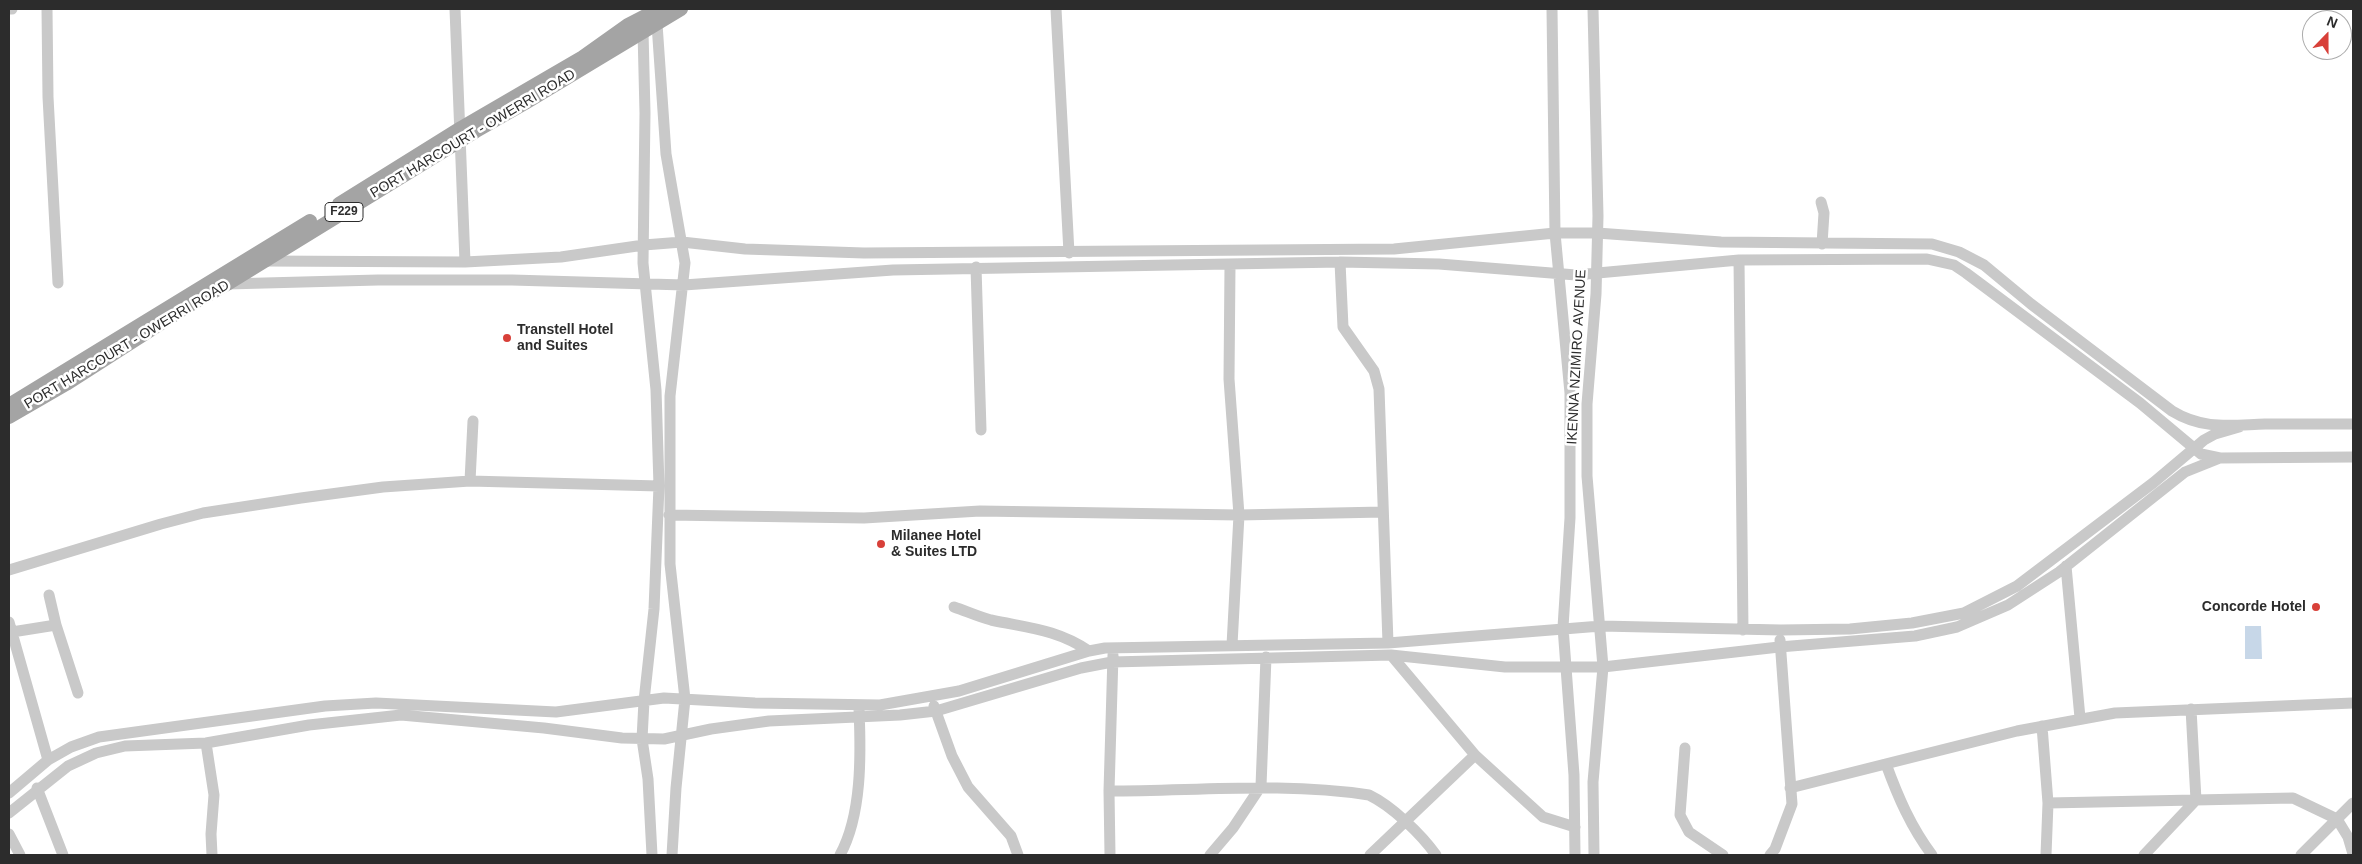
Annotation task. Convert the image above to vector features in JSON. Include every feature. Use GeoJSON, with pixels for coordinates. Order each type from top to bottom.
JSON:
{"type":"FeatureCollection","features":[{"type":"Feature","properties":{"kind":"main road","name":"PORT HARCOURT - OWERRI ROAD"},"geometry":{"type":"LineString","coordinates":[[9,417],[66,384],[183,309],[227,284],[583,57],[628,25],[655,13],[681,9]]}},
{"type":"Feature","properties":{"kind":"main road","name":"PORT HARCOURT - OWERRI ROAD"},"geometry":{"type":"LineString","coordinates":[[9,404],[461,134],[643,31],[655,13]]}},
{"type":"Feature","properties":{"kind":"street"},"geometry":{"type":"LineString","coordinates":[[47,9],[48,97],[58,283]]}},
{"type":"Feature","properties":{"kind":"street"},"geometry":{"type":"LineString","coordinates":[[455,9],[458,110],[461,134],[464,262]]}},
{"type":"Feature","properties":{"kind":"street"},"geometry":{"type":"LineString","coordinates":[[1056,9],[1069,253]]}},
{"type":"Feature","properties":{"kind":"street","name":"IKENNA NZIMIRO AVENUE"},"geometry":{"type":"LineString","coordinates":[[1552,9],[1556,233],[1558,275],[1570,394],[1570,518],[1563,627],[1564,667],[1574,775],[1575,855]]}},
{"type":"Feature","properties":{"kind":"street","name":"IKENNA NZIMIRO AVENUE"},"geometry":{"type":"LineString","coordinates":[[1594,9],[1596,274],[1586,404],[1587,458],[1603,667],[1593,782],[1594,855]]}},
{"type":"Feature","properties":{"kind":"street"},"geometry":{"type":"LineString","coordinates":[[655,13],[666,154],[685,263],[684,285],[671,376],[670,564],[685,699],[676,788],[672,855]]}},
{"type":"Feature","properties":{"kind":"street"},"geometry":{"type":"LineString","coordinates":[[643,31],[645,284],[656,390],[659,486],[654,609],[642,738],[648,779],[652,855]]}},
{"type":"Feature","properties":{"kind":"street"},"geometry":{"type":"LineString","coordinates":[[1821,202],[1824,214],[1822,244]]}},
{"type":"Feature","properties":{"kind":"street"},"geometry":{"type":"LineString","coordinates":[[263,261],[464,262],[561,257],[644,245],[682,242],[745,249],[864,253],[1069,253],[1394,249],[1556,233],[1596,233],[1721,242],[1822,244],[1900,242],[1932,244],[1958,252],[1984,265],[2031,304],[2172,411],[2193,422],[2238,427]]}},
{"type":"Feature","properties":{"kind":"street"},"geometry":{"type":"LineString","coordinates":[[1941,261],[1946,248]]}},
{"type":"Feature","properties":{"kind":"street"},"geometry":{"type":"LineString","coordinates":[[227,284],[378,280],[512,280],[684,285],[893,270],[976,267],[1230,266],[1340,262],[1449,264],[1504,268],[1558,275],[1596,274],[1740,260],[1926,259],[1954,265],[1966,273],[2140,403],[2201,454],[2220,458],[2353,458]]}},
{"type":"Feature","properties":{"kind":"street"},"geometry":{"type":"LineString","coordinates":[[1740,260],[1743,630]]}},
{"type":"Feature","properties":{"kind":"street"},"geometry":{"type":"LineString","coordinates":[[1340,262],[1343,326],[1374,371],[1379,389],[1388,643]]}},
{"type":"Feature","properties":{"kind":"street"},"geometry":{"type":"LineString","coordinates":[[1230,266],[1229,379],[1239,515],[1232,645]]}},
{"type":"Feature","properties":{"kind":"street"},"geometry":{"type":"LineString","coordinates":[[976,267],[981,430]]}},
{"type":"Feature","properties":{"kind":"street"},"geometry":{"type":"LineString","coordinates":[[470,481],[473,421]]}},
{"type":"Feature","properties":{"kind":"street"},"geometry":{"type":"LineString","coordinates":[[9,813],[37,788],[68,766],[96,753],[125,746],[206,743],[309,725],[401,716],[664,739],[769,721],[860,711],[880,705],[930,697],[958,691],[1089,651],[1113,648],[1388,643],[1563,627],[1601,626],[1780,630],[1886,626],[1912,623],[1964,613],[2017,586],[2153,483],[2193,448],[2215,434],[2238,427],[2262,424],[2353,424]]}},
{"type":"Feature","properties":{"kind":"street"},"geometry":{"type":"LineString","coordinates":[[9,793],[48,760],[71,747],[99,737],[325,706],[376,703],[556,712],[664,698],[860,711],[936,711],[1081,668],[1112,662],[1391,655],[1505,667],[1603,667],[1779,647],[1916,636],[1957,627],[2008,605],[2066,566],[2185,472],[2220,458]]}},
{"type":"Feature","properties":{"kind":"street"},"geometry":{"type":"LineString","coordinates":[[9,570],[202,513],[383,487],[470,481],[659,486]]}},
{"type":"Feature","properties":{"kind":"street"},"geometry":{"type":"LineString","coordinates":[[669,515],[864,518],[980,511],[1239,515],[1383,512]]}},
{"type":"Feature","properties":{"kind":"street"},"geometry":{"type":"LineString","coordinates":[[2066,566],[2080,718]]}},
{"type":"Feature","properties":{"kind":"street"},"geometry":{"type":"LineString","coordinates":[[49,595],[56,625],[78,693]]}},
{"type":"Feature","properties":{"kind":"street"},"geometry":{"type":"LineString","coordinates":[[954,607],[989,620],[1053,632],[1069,638],[1089,651]]}},
{"type":"Feature","properties":{"kind":"street"},"geometry":{"type":"LineString","coordinates":[[48,760],[10,627],[56,625]]}},
{"type":"Feature","properties":{"kind":"street"},"geometry":{"type":"LineString","coordinates":[[1770,855],[1775,849],[1792,804],[1779,647],[1780,630]]}},
{"type":"Feature","properties":{"kind":"street"},"geometry":{"type":"LineString","coordinates":[[1110,855],[1109,791],[1113,648]]}},
{"type":"Feature","properties":{"kind":"street"},"geometry":{"type":"LineString","coordinates":[[1391,655],[1475,755],[1543,817],[1575,827]]}},
{"type":"Feature","properties":{"kind":"street"},"geometry":{"type":"LineString","coordinates":[[1210,855],[1233,828],[1261,786],[1266,657]]}},
{"type":"Feature","properties":{"kind":"street"},"geometry":{"type":"LineString","coordinates":[[930,697],[952,756],[968,787],[1011,836],[1018,855]]}},
{"type":"Feature","properties":{"kind":"street"},"geometry":{"type":"LineString","coordinates":[[1790,788],[2080,718],[2115,713],[2353,703]]}},
{"type":"Feature","properties":{"kind":"street"},"geometry":{"type":"LineString","coordinates":[[2144,855],[2196,800],[2191,709]]}},
{"type":"Feature","properties":{"kind":"street"},"geometry":{"type":"LineString","coordinates":[[840,855],[847,842],[855,818],[860,711]]}},
{"type":"Feature","properties":{"kind":"street"},"geometry":{"type":"LineString","coordinates":[[2042,726],[2048,802],[2046,855]]}},
{"type":"Feature","properties":{"kind":"street"},"geometry":{"type":"LineString","coordinates":[[206,743],[214,795],[210,834],[212,855]]}},
{"type":"Feature","properties":{"kind":"street"},"geometry":{"type":"LineString","coordinates":[[1685,748],[1680,815],[1690,832],[1723,855]]}},
{"type":"Feature","properties":{"kind":"street"},"geometry":{"type":"LineString","coordinates":[[1370,855],[1475,755]]}},
{"type":"Feature","properties":{"kind":"street"},"geometry":{"type":"LineString","coordinates":[[1886,764],[1900,802],[1920,839],[1932,855]]}},
{"type":"Feature","properties":{"kind":"street"},"geometry":{"type":"LineString","coordinates":[[1109,791],[1188,791],[1261,786],[1369,795],[1382,801],[1436,855]]}},
{"type":"Feature","properties":{"kind":"street"},"geometry":{"type":"LineString","coordinates":[[37,788],[63,855]]}},
{"type":"Feature","properties":{"kind":"street"},"geometry":{"type":"LineString","coordinates":[[2048,802],[2294,798],[2337,819],[2348,837],[2353,854]]}},
{"type":"Feature","properties":{"kind":"street"},"geometry":{"type":"LineString","coordinates":[[2301,855],[2353,803]]}},
{"type":"Feature","properties":{"kind":"street"},"geometry":{"type":"LineString","coordinates":[[9,834],[20,855]]}},
{"type":"Feature","properties":{"kind":"water"},"geometry":{"type":"Polygon","coordinates":[[[2245,626],[2261,626],[2262,659],[2245,659],[2245,626]]]}},
{"type":"Feature","properties":{"kind":"place","name":"Transtell Hotel and Suites"},"geometry":{"type":"Point","coordinates":[507,338]}},
{"type":"Feature","properties":{"kind":"place","name":"Milanee Hotel & Suites LTD"},"geometry":{"type":"Point","coordinates":[881,544]}},
{"type":"Feature","properties":{"kind":"place","name":"Concorde Hotel"},"geometry":{"type":"Point","coordinates":[2316,607]}}]}
